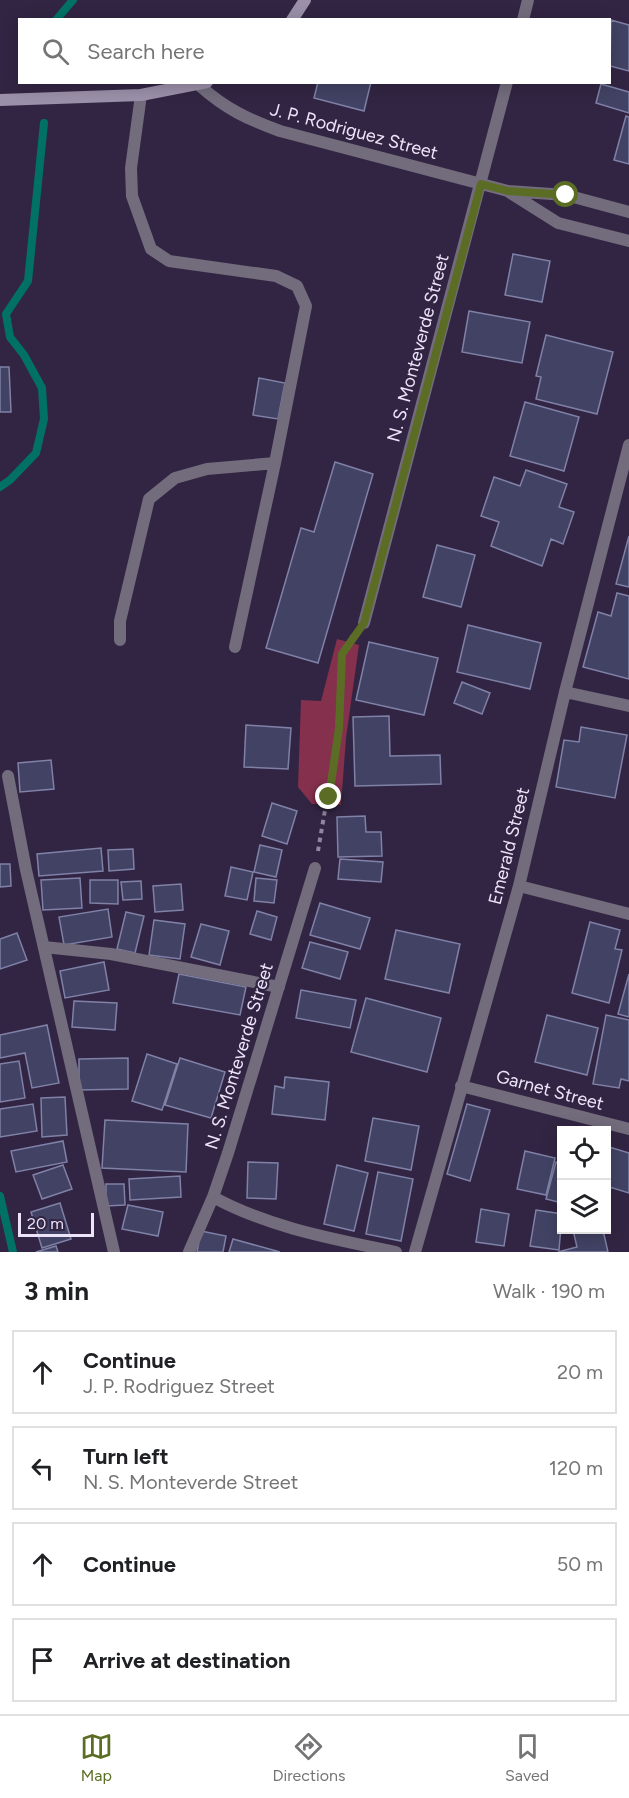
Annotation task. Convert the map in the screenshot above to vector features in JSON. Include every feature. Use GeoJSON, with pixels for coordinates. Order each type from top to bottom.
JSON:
{"type":"FeatureCollection","features":[{"type":"Feature","properties":{"kind":"main road"},"geometry":{"type":"LineString","coordinates":[[293,18],[305,0]]}},
{"type":"Feature","properties":{"kind":"main road"},"geometry":{"type":"LineString","coordinates":[[0,100],[141,96],[204,84]]}},
{"type":"Feature","properties":{"kind":"street"},"geometry":{"type":"LineString","coordinates":[[524,18],[528,0]]}},
{"type":"Feature","properties":{"kind":"street","name":"J. P. Rodriguez Street"},"geometry":{"type":"LineString","coordinates":[[204,84],[222,106],[248,120],[280,131],[508,191],[566,195],[629,212]]}},
{"type":"Feature","properties":{"kind":"street","name":"N. S. Monteverde Street"},"geometry":{"type":"LineString","coordinates":[[364,623],[506,84]]}},
{"type":"Feature","properties":{"kind":"street"},"geometry":{"type":"LineString","coordinates":[[141,96],[130,168],[132,196],[151,249],[169,261],[276,276],[297,286],[306,306],[235,647]]}},
{"type":"Feature","properties":{"kind":"street","name":"J. P. Rodriguez Street"},"geometry":{"type":"LineString","coordinates":[[508,191],[558,223],[629,241]]}},
{"type":"Feature","properties":{"kind":"street","name":"Emerald Street"},"geometry":{"type":"LineString","coordinates":[[415,1252],[519,886],[565,692],[623,494],[629,446]]}},
{"type":"Feature","properties":{"kind":"street"},"geometry":{"type":"LineString","coordinates":[[120,640],[120,621],[149,499],[175,478],[207,469],[275,463]]}},
{"type":"Feature","properties":{"kind":"street"},"geometry":{"type":"LineString","coordinates":[[565,692],[629,706]]}},
{"type":"Feature","properties":{"kind":"street"},"geometry":{"type":"LineString","coordinates":[[8,776],[44,947],[114,1252]]}},
{"type":"Feature","properties":{"kind":"street","name":"N. S. Monteverde Street"},"geometry":{"type":"LineString","coordinates":[[189,1252],[213,1197],[315,868]]}},
{"type":"Feature","properties":{"kind":"street"},"geometry":{"type":"LineString","coordinates":[[519,886],[629,914]]}},
{"type":"Feature","properties":{"kind":"street"},"geometry":{"type":"LineString","coordinates":[[44,947],[111,954],[279,987]]}},
{"type":"Feature","properties":{"kind":"street","name":"Garnet Street"},"geometry":{"type":"LineString","coordinates":[[461,1086],[629,1130]]}},
{"type":"Feature","properties":{"kind":"street"},"geometry":{"type":"LineString","coordinates":[[213,1197],[238,1211],[278,1224],[396,1252]]}},
{"type":"Feature","properties":{"kind":"path"},"geometry":{"type":"LineString","coordinates":[[315,868],[339,728],[342,654],[364,623]]}},
{"type":"Feature","properties":{"kind":"shaded area"},"geometry":{"type":"Polygon","coordinates":[[[337,639],[359,645],[346,738],[341,805],[312,804],[298,787],[301,700],[321,701],[337,639]]]}},
{"type":"Feature","properties":{"kind":"building"},"geometry":{"type":"Polygon","coordinates":[[[611,20],[629,25],[629,71],[611,66],[611,20]]]}},
{"type":"Feature","properties":{"kind":"building"},"geometry":{"type":"Polygon","coordinates":[[[318,84],[371,84],[364,111],[314,98],[318,84]]]}},
{"type":"Feature","properties":{"kind":"building"},"geometry":{"type":"Polygon","coordinates":[[[601,84],[629,92],[629,113],[596,103],[601,84]]]}},
{"type":"Feature","properties":{"kind":"building"},"geometry":{"type":"Polygon","coordinates":[[[626,116],[629,117],[629,164],[614,160],[626,116]]]}},
{"type":"Feature","properties":{"kind":"building"},"geometry":{"type":"Polygon","coordinates":[[[513,254],[550,261],[542,302],[505,295],[513,254]]]}},
{"type":"Feature","properties":{"kind":"building"},"geometry":{"type":"Polygon","coordinates":[[[469,311],[530,322],[522,363],[462,352],[469,311]]]}},
{"type":"Feature","properties":{"kind":"building"},"geometry":{"type":"Polygon","coordinates":[[[546,335],[613,352],[597,414],[536,399],[541,377],[536,376],[546,335]]]}},
{"type":"Feature","properties":{"kind":"building"},"geometry":{"type":"Polygon","coordinates":[[[0,367],[9,367],[11,412],[0,412],[0,367]]]}},
{"type":"Feature","properties":{"kind":"building"},"geometry":{"type":"Polygon","coordinates":[[[259,378],[285,383],[278,419],[253,415],[259,378]]]}},
{"type":"Feature","properties":{"kind":"building"},"geometry":{"type":"Polygon","coordinates":[[[525,402],[579,417],[564,471],[510,456],[525,402]]]}},
{"type":"Feature","properties":{"kind":"building"},"geometry":{"type":"Polygon","coordinates":[[[335,462],[373,474],[318,663],[266,648],[301,528],[314,532],[335,462]]]}},
{"type":"Feature","properties":{"kind":"building"},"geometry":{"type":"Polygon","coordinates":[[[526,470],[567,484],[559,507],[574,512],[563,544],[551,539],[542,566],[491,546],[499,522],[481,516],[494,477],[520,486],[526,470]]]}},
{"type":"Feature","properties":{"kind":"building"},"geometry":{"type":"Polygon","coordinates":[[[629,536],[629,587],[616,584],[629,536]]]}},
{"type":"Feature","properties":{"kind":"building"},"geometry":{"type":"Polygon","coordinates":[[[437,545],[475,555],[461,607],[423,597],[437,545]]]}},
{"type":"Feature","properties":{"kind":"building"},"geometry":{"type":"Polygon","coordinates":[[[617,593],[629,596],[629,679],[583,667],[598,612],[611,616],[617,593]]]}},
{"type":"Feature","properties":{"kind":"building"},"geometry":{"type":"Polygon","coordinates":[[[468,625],[541,643],[530,689],[457,672],[468,625]]]}},
{"type":"Feature","properties":{"kind":"building"},"geometry":{"type":"Polygon","coordinates":[[[369,642],[438,658],[424,715],[356,700],[369,642]]]}},
{"type":"Feature","properties":{"kind":"building"},"geometry":{"type":"Polygon","coordinates":[[[462,682],[490,693],[482,714],[454,703],[462,682]]]}},
{"type":"Feature","properties":{"kind":"building"},"geometry":{"type":"Polygon","coordinates":[[[389,716],[390,756],[440,755],[441,784],[355,786],[353,717],[389,716]]]}},
{"type":"Feature","properties":{"kind":"building"},"geometry":{"type":"Polygon","coordinates":[[[246,725],[291,728],[288,769],[244,767],[246,725]]]}},
{"type":"Feature","properties":{"kind":"building"},"geometry":{"type":"Polygon","coordinates":[[[581,727],[627,735],[615,798],[556,787],[564,740],[579,742],[581,727]]]}},
{"type":"Feature","properties":{"kind":"building"},"geometry":{"type":"Polygon","coordinates":[[[51,760],[54,789],[20,792],[18,763],[51,760]]]}},
{"type":"Feature","properties":{"kind":"building"},"geometry":{"type":"Polygon","coordinates":[[[272,803],[297,811],[287,844],[262,836],[272,803]]]}},
{"type":"Feature","properties":{"kind":"building"},"geometry":{"type":"Polygon","coordinates":[[[365,816],[366,832],[381,832],[382,856],[338,857],[337,817],[365,816]]]}},
{"type":"Feature","properties":{"kind":"building"},"geometry":{"type":"Polygon","coordinates":[[[260,845],[282,850],[276,877],[254,872],[260,845]]]}},
{"type":"Feature","properties":{"kind":"building"},"geometry":{"type":"Polygon","coordinates":[[[101,848],[103,871],[39,876],[37,854],[101,848]]]}},
{"type":"Feature","properties":{"kind":"building"},"geometry":{"type":"Polygon","coordinates":[[[133,849],[134,869],[109,871],[108,850],[133,849]]]}},
{"type":"Feature","properties":{"kind":"building"},"geometry":{"type":"Polygon","coordinates":[[[340,859],[383,862],[381,882],[338,879],[340,859]]]}},
{"type":"Feature","properties":{"kind":"building"},"geometry":{"type":"Polygon","coordinates":[[[0,864],[10,864],[11,886],[0,887],[0,864]]]}},
{"type":"Feature","properties":{"kind":"building"},"geometry":{"type":"Polygon","coordinates":[[[231,867],[253,872],[247,900],[225,896],[231,867]]]}},
{"type":"Feature","properties":{"kind":"building"},"geometry":{"type":"Polygon","coordinates":[[[80,878],[82,908],[43,910],[41,880],[80,878]]]}},
{"type":"Feature","properties":{"kind":"building"},"geometry":{"type":"Polygon","coordinates":[[[256,878],[277,880],[274,903],[254,901],[256,878]]]}},
{"type":"Feature","properties":{"kind":"building"},"geometry":{"type":"Polygon","coordinates":[[[90,880],[118,880],[118,904],[90,903],[90,880]]]}},
{"type":"Feature","properties":{"kind":"building"},"geometry":{"type":"Polygon","coordinates":[[[141,881],[142,899],[123,900],[121,882],[141,881]]]}},
{"type":"Feature","properties":{"kind":"building"},"geometry":{"type":"Polygon","coordinates":[[[181,884],[183,910],[155,912],[153,886],[181,884]]]}},
{"type":"Feature","properties":{"kind":"building"},"geometry":{"type":"Polygon","coordinates":[[[320,903],[370,918],[360,949],[310,935],[320,903]]]}},
{"type":"Feature","properties":{"kind":"building"},"geometry":{"type":"Polygon","coordinates":[[[108,909],[112,937],[64,945],[59,917],[108,909]]]}},
{"type":"Feature","properties":{"kind":"building"},"geometry":{"type":"Polygon","coordinates":[[[257,911],[277,917],[271,940],[250,934],[257,911]]]}},
{"type":"Feature","properties":{"kind":"building"},"geometry":{"type":"Polygon","coordinates":[[[126,912],[144,916],[135,953],[117,949],[126,912]]]}},
{"type":"Feature","properties":{"kind":"building"},"geometry":{"type":"Polygon","coordinates":[[[154,920],[185,924],[180,959],[149,955],[154,920]]]}},
{"type":"Feature","properties":{"kind":"building"},"geometry":{"type":"Polygon","coordinates":[[[590,922],[620,930],[615,949],[622,950],[609,1003],[572,993],[590,922]]]}},
{"type":"Feature","properties":{"kind":"building"},"geometry":{"type":"Polygon","coordinates":[[[201,924],[229,931],[220,965],[191,957],[201,924]]]}},
{"type":"Feature","properties":{"kind":"building"},"geometry":{"type":"Polygon","coordinates":[[[396,930],[460,944],[449,993],[385,979],[396,930]]]}},
{"type":"Feature","properties":{"kind":"building"},"geometry":{"type":"Polygon","coordinates":[[[17,933],[27,960],[0,969],[0,939],[17,933]]]}},
{"type":"Feature","properties":{"kind":"building"},"geometry":{"type":"Polygon","coordinates":[[[310,942],[348,952],[340,979],[302,968],[310,942]]]}},
{"type":"Feature","properties":{"kind":"building"},"geometry":{"type":"Polygon","coordinates":[[[104,962],[109,990],[65,998],[60,971],[104,962]]]}},
{"type":"Feature","properties":{"kind":"building"},"geometry":{"type":"Polygon","coordinates":[[[179,974],[246,987],[240,1015],[173,1003],[179,974]]]}},
{"type":"Feature","properties":{"kind":"building"},"geometry":{"type":"Polygon","coordinates":[[[629,974],[629,1017],[618,1014],[629,974]]]}},
{"type":"Feature","properties":{"kind":"building"},"geometry":{"type":"Polygon","coordinates":[[[301,990],[356,1000],[350,1028],[296,1018],[301,990]]]}},
{"type":"Feature","properties":{"kind":"building"},"geometry":{"type":"Polygon","coordinates":[[[366,998],[441,1018],[427,1072],[351,1052],[366,998]]]}},
{"type":"Feature","properties":{"kind":"building"},"geometry":{"type":"Polygon","coordinates":[[[74,1001],[117,1003],[115,1030],[72,1027],[74,1001]]]}},
{"type":"Feature","properties":{"kind":"building"},"geometry":{"type":"Polygon","coordinates":[[[547,1015],[598,1028],[587,1075],[535,1062],[547,1015]]]}},
{"type":"Feature","properties":{"kind":"building"},"geometry":{"type":"Polygon","coordinates":[[[606,1015],[629,1020],[629,1081],[621,1079],[619,1088],[593,1084],[606,1015]]]}},
{"type":"Feature","properties":{"kind":"building"},"geometry":{"type":"Polygon","coordinates":[[[47,1025],[59,1083],[32,1088],[25,1053],[0,1058],[0,1035],[47,1025]]]}},
{"type":"Feature","properties":{"kind":"building"},"geometry":{"type":"Polygon","coordinates":[[[147,1054],[177,1064],[162,1110],[132,1101],[147,1054]]]}},
{"type":"Feature","properties":{"kind":"building"},"geometry":{"type":"Polygon","coordinates":[[[128,1058],[128,1089],[79,1090],[79,1059],[128,1058]]]}},
{"type":"Feature","properties":{"kind":"building"},"geometry":{"type":"Polygon","coordinates":[[[180,1058],[225,1072],[211,1118],[165,1105],[180,1058]]]}},
{"type":"Feature","properties":{"kind":"building"},"geometry":{"type":"Polygon","coordinates":[[[19,1061],[25,1098],[0,1102],[0,1064],[19,1061]]]}},
{"type":"Feature","properties":{"kind":"building"},"geometry":{"type":"Polygon","coordinates":[[[285,1077],[329,1082],[325,1120],[272,1114],[275,1086],[284,1088],[285,1077]]]}},
{"type":"Feature","properties":{"kind":"building"},"geometry":{"type":"Polygon","coordinates":[[[65,1097],[67,1135],[42,1137],[41,1098],[65,1097]]]}},
{"type":"Feature","properties":{"kind":"building"},"geometry":{"type":"Polygon","coordinates":[[[33,1104],[37,1131],[0,1137],[0,1109],[33,1104]]]}},
{"type":"Feature","properties":{"kind":"building"},"geometry":{"type":"Polygon","coordinates":[[[467,1104],[490,1110],[470,1181],[447,1174],[467,1104]]]}},
{"type":"Feature","properties":{"kind":"building"},"geometry":{"type":"Polygon","coordinates":[[[373,1118],[419,1126],[411,1170],[365,1161],[373,1118]]]}},
{"type":"Feature","properties":{"kind":"building"},"geometry":{"type":"Polygon","coordinates":[[[105,1120],[188,1124],[186,1172],[102,1168],[105,1120]]]}},
{"type":"Feature","properties":{"kind":"building"},"geometry":{"type":"Polygon","coordinates":[[[63,1141],[67,1162],[16,1172],[11,1151],[63,1141]]]}},
{"type":"Feature","properties":{"kind":"building"},"geometry":{"type":"Polygon","coordinates":[[[611,1148],[629,1153],[629,1193],[611,1188],[611,1148]]]}},
{"type":"Feature","properties":{"kind":"building"},"geometry":{"type":"Polygon","coordinates":[[[525,1151],[555,1158],[546,1195],[517,1189],[525,1151]]]}},
{"type":"Feature","properties":{"kind":"building"},"geometry":{"type":"Polygon","coordinates":[[[248,1162],[278,1163],[276,1199],[247,1198],[248,1162]]]}},
{"type":"Feature","properties":{"kind":"building"},"geometry":{"type":"Polygon","coordinates":[[[556,1162],[557,1162],[557,1202],[546,1199],[556,1162]]]}},
{"type":"Feature","properties":{"kind":"building"},"geometry":{"type":"Polygon","coordinates":[[[63,1165],[72,1189],[42,1199],[33,1175],[63,1165]]]}},
{"type":"Feature","properties":{"kind":"building"},"geometry":{"type":"Polygon","coordinates":[[[337,1165],[368,1173],[354,1231],[324,1224],[337,1165]]]}},
{"type":"Feature","properties":{"kind":"building"},"geometry":{"type":"Polygon","coordinates":[[[378,1172],[413,1179],[401,1241],[366,1234],[378,1172]]]}},
{"type":"Feature","properties":{"kind":"building"},"geometry":{"type":"Polygon","coordinates":[[[180,1176],[181,1197],[130,1200],[129,1179],[180,1176]]]}},
{"type":"Feature","properties":{"kind":"building"},"geometry":{"type":"Polygon","coordinates":[[[106,1184],[124,1184],[125,1205],[106,1206],[106,1184]]]}},
{"type":"Feature","properties":{"kind":"building"},"geometry":{"type":"Polygon","coordinates":[[[60,1203],[71,1239],[42,1248],[31,1212],[60,1203]]]}},
{"type":"Feature","properties":{"kind":"building"},"geometry":{"type":"Polygon","coordinates":[[[128,1205],[163,1212],[158,1236],[122,1229],[128,1205]]]}},
{"type":"Feature","properties":{"kind":"building"},"geometry":{"type":"Polygon","coordinates":[[[481,1209],[509,1214],[504,1246],[476,1242],[481,1209]]]}},
{"type":"Feature","properties":{"kind":"building"},"geometry":{"type":"Polygon","coordinates":[[[536,1210],[557,1213],[557,1234],[560,1234],[559,1250],[530,1246],[536,1210]]]}},
{"type":"Feature","properties":{"kind":"building"},"geometry":{"type":"Polygon","coordinates":[[[201,1231],[226,1236],[223,1252],[197,1252],[201,1231]]]}},
{"type":"Feature","properties":{"kind":"building"},"geometry":{"type":"Polygon","coordinates":[[[574,1234],[604,1234],[608,1252],[558,1252],[577,1247],[574,1234]]]}},
{"type":"Feature","properties":{"kind":"building"},"geometry":{"type":"Polygon","coordinates":[[[233,1239],[280,1252],[229,1252],[233,1239]]]}},
{"type":"Feature","properties":{"kind":"building"},"geometry":{"type":"Polygon","coordinates":[[[56,1246],[58,1252],[36,1252],[56,1246]]]}},
{"type":"Feature","properties":{"kind":"waterway"},"geometry":{"type":"LineString","coordinates":[[58,18],[73,0]]}},
{"type":"Feature","properties":{"kind":"waterway"},"geometry":{"type":"LineString","coordinates":[[0,487],[36,453],[44,419],[42,388],[24,355],[10,337],[6,314],[28,281],[44,123]]}},
{"type":"Feature","properties":{"kind":"waterway"},"geometry":{"type":"LineString","coordinates":[[0,1196],[13,1252]]}},
{"type":"Feature","properties":{"kind":"route"},"geometry":{"type":"LineString","coordinates":[[329,797],[339,728],[342,654],[345,645],[364,623],[481,184],[508,191],[566,195]]}}]}
